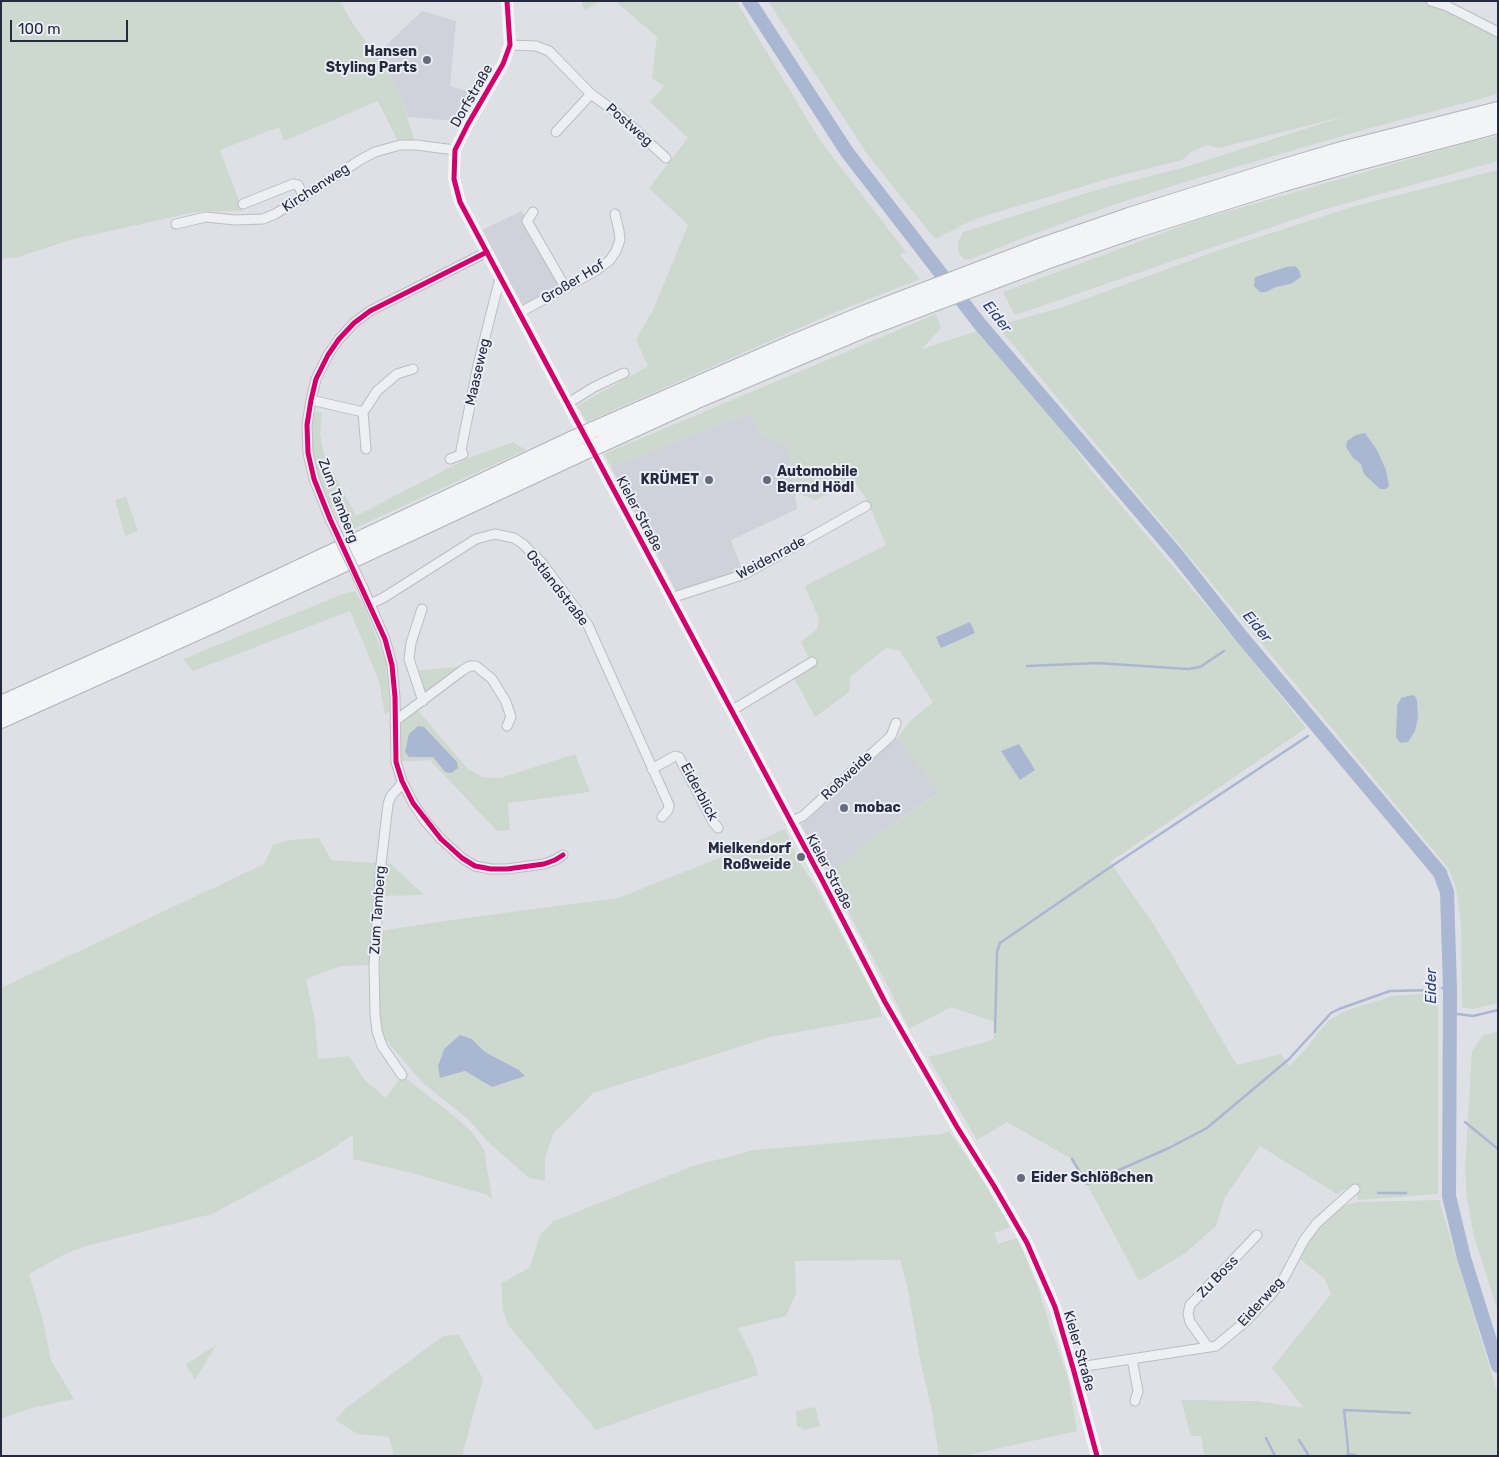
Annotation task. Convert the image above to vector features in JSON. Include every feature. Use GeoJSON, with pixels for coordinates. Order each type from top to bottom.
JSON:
{"type":"FeatureCollection","features":[{"type":"Feature","properties":{"kind":"highway"},"geometry":{"type":"LineString","coordinates":[[597,437],[936,302],[973,280],[1060,240],[1209,190],[1345,149],[1498,110]]}},
{"type":"Feature","properties":{"kind":"highway"},"geometry":{"type":"LineString","coordinates":[[1,704],[597,437],[788,345],[926,289],[973,280],[1221,202],[1354,163],[1498,125]]}},
{"type":"Feature","properties":{"kind":"highway"},"geometry":{"type":"LineString","coordinates":[[1,720],[208,627],[577,446]]}},
{"type":"Feature","properties":{"kind":"street","name":"Dorfstraße"},"geometry":{"type":"LineString","coordinates":[[507,1],[510,46],[503,64],[472,116],[455,150],[454,179],[460,202],[518,311]]}},
{"type":"Feature","properties":{"kind":"street"},"geometry":{"type":"LineString","coordinates":[[1430,1],[1447,6],[1498,32]]}},
{"type":"Feature","properties":{"kind":"street","name":"Postweg"},"geometry":{"type":"LineString","coordinates":[[510,46],[536,46],[549,51],[590,94],[617,113],[666,158]]}},
{"type":"Feature","properties":{"kind":"street"},"geometry":{"type":"LineString","coordinates":[[556,132],[590,94]]}},
{"type":"Feature","properties":{"kind":"street","name":"Kirchenweg"},"geometry":{"type":"LineString","coordinates":[[176,224],[206,217],[235,220],[263,219],[304,197],[375,152],[400,145],[455,150]]}},
{"type":"Feature","properties":{"kind":"street"},"geometry":{"type":"LineString","coordinates":[[243,204],[293,184],[298,185],[304,197]]}},
{"type":"Feature","properties":{"kind":"street"},"geometry":{"type":"LineString","coordinates":[[533,212],[528,220],[565,287]]}},
{"type":"Feature","properties":{"kind":"street","name":"Großer Hof"},"geometry":{"type":"LineString","coordinates":[[518,311],[597,270],[610,260],[616,252],[620,240],[614,214]]}},
{"type":"Feature","properties":{"kind":"street","name":"Zum Tamberg"},"geometry":{"type":"LineString","coordinates":[[402,1076],[382,1046],[377,1032],[375,1014],[374,965],[381,864],[388,804],[402,780],[396,762],[395,697],[392,665],[385,639],[330,519],[314,479],[308,453],[307,425],[310,400],[316,379],[328,355],[339,339],[354,323],[392,298],[487,252]]}},
{"type":"Feature","properties":{"kind":"street","name":"Maaseweg"},"geometry":{"type":"LineString","coordinates":[[450,459],[463,454],[461,450],[478,365],[500,278]]}},
{"type":"Feature","properties":{"kind":"street","name":"Kieler Straße"},"geometry":{"type":"LineString","coordinates":[[518,311],[820,876],[885,1002],[1027,1243],[1055,1307],[1074,1368],[1096,1456]]}},
{"type":"Feature","properties":{"kind":"street"},"geometry":{"type":"LineString","coordinates":[[366,449],[363,412],[377,391],[397,374],[413,369]]}},
{"type":"Feature","properties":{"kind":"street"},"geometry":{"type":"LineString","coordinates":[[567,404],[594,387],[624,373]]}},
{"type":"Feature","properties":{"kind":"street"},"geometry":{"type":"LineString","coordinates":[[310,400],[363,412]]}},
{"type":"Feature","properties":{"kind":"street","name":"Weidenrade"},"geometry":{"type":"LineString","coordinates":[[671,598],[745,574],[866,506]]}},
{"type":"Feature","properties":{"kind":"street","name":"Ostlandstraße"},"geometry":{"type":"LineString","coordinates":[[370,604],[383,598],[476,540],[495,534],[514,538],[523,544],[542,563],[588,625],[668,805],[668,810],[662,817]]}},
{"type":"Feature","properties":{"kind":"street"},"geometry":{"type":"LineString","coordinates":[[422,609],[412,643],[410,659],[422,701]]}},
{"type":"Feature","properties":{"kind":"street"},"geometry":{"type":"LineString","coordinates":[[731,711],[812,662]]}},
{"type":"Feature","properties":{"kind":"street"},"geometry":{"type":"LineString","coordinates":[[395,721],[463,670],[470,666],[476,666],[492,679],[506,702],[511,717],[507,726]]}},
{"type":"Feature","properties":{"kind":"street","name":"Roßweide"},"geometry":{"type":"LineString","coordinates":[[790,822],[803,816],[891,736],[896,723]]}},
{"type":"Feature","properties":{"kind":"street","name":"Eiderblick"},"geometry":{"type":"LineString","coordinates":[[652,769],[675,756],[679,757],[718,828]]}},
{"type":"Feature","properties":{"kind":"street"},"geometry":{"type":"LineString","coordinates":[[402,780],[413,803],[425,821],[462,858],[475,866],[507,869],[544,864],[563,855]]}},
{"type":"Feature","properties":{"kind":"street","name":"Eiderweg"},"geometry":{"type":"LineString","coordinates":[[1074,1368],[1216,1346],[1245,1322],[1257,1309],[1284,1278],[1304,1240],[1317,1223],[1355,1189]]}},
{"type":"Feature","properties":{"kind":"street","name":"Zu Boss"},"geometry":{"type":"LineString","coordinates":[[1208,1347],[1190,1322],[1188,1314],[1190,1305],[1257,1236]]}},
{"type":"Feature","properties":{"kind":"street"},"geometry":{"type":"LineString","coordinates":[[1132,1359],[1138,1391],[1135,1401]]}},
{"type":"Feature","properties":{"kind":"shaded area"},"geometry":{"type":"Polygon","coordinates":[[[1,1],[340,1],[351,21],[376,55],[400,94],[415,142],[398,141],[378,101],[284,141],[279,127],[220,150],[243,211],[195,212],[70,240],[18,257],[1,259],[1,1]]]}},
{"type":"Feature","properties":{"kind":"shaded area"},"geometry":{"type":"Polygon","coordinates":[[[581,1],[601,1],[584,10],[581,1]]]}},
{"type":"Feature","properties":{"kind":"shaded area"},"geometry":{"type":"Polygon","coordinates":[[[615,1],[736,1],[819,139],[906,252],[900,255],[920,279],[836,312],[587,422],[577,406],[648,366],[636,340],[654,308],[688,225],[649,188],[688,138],[650,102],[664,86],[652,78],[657,37],[615,1]]]}},
{"type":"Feature","properties":{"kind":"shaded area"},"geometry":{"type":"Polygon","coordinates":[[[768,1],[1443,1],[1498,32],[1498,94],[1363,130],[1188,181],[1107,207],[965,260],[959,253],[958,243],[963,232],[1103,188],[1182,168],[1346,116],[1219,148],[1207,145],[1191,152],[1182,160],[1114,177],[975,219],[935,239],[867,154],[768,1]]]}},
{"type":"Feature","properties":{"kind":"shaded area"},"geometry":{"type":"Polygon","coordinates":[[[422,11],[456,21],[450,86],[480,95],[464,122],[408,117],[400,94],[376,55],[422,11]]]}},
{"type":"Feature","properties":{"kind":"shaded area"},"geometry":{"type":"Polygon","coordinates":[[[1498,136],[1498,161],[1319,211],[1015,315],[1003,292],[1198,220],[1473,141],[1498,136]]]}},
{"type":"Feature","properties":{"kind":"shaded area"},"geometry":{"type":"Polygon","coordinates":[[[1498,170],[1498,1003],[1473,1009],[1462,1007],[1461,924],[1456,887],[1448,868],[991,318],[1011,322],[1066,306],[1222,249],[1355,206],[1498,170]],[[1286,267],[1255,277],[1266,292],[1276,287],[1291,284],[1301,277],[1286,267]],[[1405,696],[1397,706],[1398,742],[1402,743],[1405,743],[1418,717],[1417,700],[1415,696],[1405,696]]]}},
{"type":"Feature","properties":{"kind":"shaded area"},"geometry":{"type":"Polygon","coordinates":[[[522,211],[562,286],[524,309],[482,230],[522,211]]]}},
{"type":"Feature","properties":{"kind":"shaded area"},"geometry":{"type":"Polygon","coordinates":[[[936,314],[941,328],[922,349],[977,331],[1059,426],[1090,469],[1243,649],[1306,728],[1110,862],[1156,928],[1237,1065],[1281,1054],[1289,1066],[1328,1021],[1345,1011],[1393,996],[1438,993],[1438,1194],[1358,1200],[1354,1184],[1337,1194],[1260,1146],[1225,1197],[1216,1226],[1184,1254],[1139,1281],[1072,1159],[1007,1122],[977,1140],[928,1057],[990,1041],[994,1038],[995,1022],[951,1007],[909,1029],[837,891],[839,889],[832,875],[865,842],[939,793],[897,738],[909,722],[933,702],[900,651],[886,648],[850,677],[849,692],[815,717],[793,676],[810,660],[801,642],[817,629],[819,619],[805,586],[886,545],[866,498],[854,482],[815,500],[795,492],[788,446],[761,436],[751,413],[611,467],[604,454],[936,314]]]}},
{"type":"Feature","properties":{"kind":"shaded area"},"geometry":{"type":"Polygon","coordinates":[[[313,411],[322,413],[320,434],[324,455],[356,516],[466,459],[513,442],[526,450],[353,529],[339,522],[322,486],[314,460],[312,436],[313,411]]]}},
{"type":"Feature","properties":{"kind":"shaded area"},"geometry":{"type":"Polygon","coordinates":[[[751,413],[761,436],[788,446],[797,509],[731,540],[743,572],[722,580],[676,591],[611,467],[751,413]]]}},
{"type":"Feature","properties":{"kind":"shaded area"},"geometry":{"type":"Polygon","coordinates":[[[126,497],[138,531],[125,536],[115,500],[126,497]]]}},
{"type":"Feature","properties":{"kind":"shaded area"},"geometry":{"type":"Polygon","coordinates":[[[355,591],[365,608],[386,662],[390,711],[385,715],[379,681],[350,611],[193,671],[183,659],[343,594],[355,591]]]}},
{"type":"Feature","properties":{"kind":"shaded area"},"geometry":{"type":"Polygon","coordinates":[[[470,666],[423,701],[412,671],[470,666]]]}},
{"type":"Feature","properties":{"kind":"shaded area"},"geometry":{"type":"Polygon","coordinates":[[[415,707],[467,768],[482,777],[501,778],[575,754],[590,792],[508,803],[510,830],[497,831],[430,760],[396,762],[395,721],[415,707]],[[424,727],[409,757],[433,757],[445,772],[424,727]]]}},
{"type":"Feature","properties":{"kind":"shaded area"},"geometry":{"type":"Polygon","coordinates":[[[897,738],[940,792],[865,842],[830,877],[801,825],[897,738]]]}},
{"type":"Feature","properties":{"kind":"shaded area"},"geometry":{"type":"Polygon","coordinates":[[[785,829],[799,861],[817,889],[879,1005],[882,1017],[770,1037],[593,1093],[554,1133],[545,1157],[545,1181],[529,1178],[487,1141],[469,1120],[423,1083],[383,1037],[380,1026],[380,931],[618,898],[727,855],[785,829]],[[472,1039],[444,1049],[438,1066],[441,1078],[465,1071],[492,1087],[519,1070],[485,1052],[472,1039]]]}},
{"type":"Feature","properties":{"kind":"shaded area"},"geometry":{"type":"Polygon","coordinates":[[[319,838],[331,860],[391,864],[424,895],[379,896],[374,965],[341,966],[306,979],[315,1021],[318,1059],[349,1056],[365,1080],[386,1098],[402,1075],[460,1121],[473,1133],[484,1150],[492,1199],[487,1195],[412,1173],[353,1159],[353,1135],[321,1156],[212,1214],[86,1246],[65,1254],[29,1274],[42,1317],[51,1360],[74,1399],[32,1408],[1,1419],[1,988],[264,864],[273,845],[289,840],[319,838]]]}},
{"type":"Feature","properties":{"kind":"shaded area"},"geometry":{"type":"Polygon","coordinates":[[[1498,1031],[1498,1312],[1474,1236],[1467,1199],[1465,1170],[1472,1051],[1482,1036],[1498,1031]]]}},
{"type":"Feature","properties":{"kind":"shaded area"},"geometry":{"type":"Polygon","coordinates":[[[949,1131],[978,1173],[1011,1227],[994,1233],[998,1244],[1017,1238],[1028,1263],[1068,1378],[1077,1431],[964,1456],[939,1456],[907,1285],[900,1260],[795,1261],[796,1294],[786,1316],[738,1328],[753,1357],[758,1375],[596,1430],[509,1326],[503,1311],[501,1282],[529,1268],[541,1234],[554,1221],[693,1166],[754,1150],[941,1134],[949,1131]]]}},
{"type":"Feature","properties":{"kind":"shaded area"},"geometry":{"type":"Polygon","coordinates":[[[1439,1200],[1498,1395],[1498,1456],[1204,1456],[1201,1436],[1191,1436],[1181,1400],[1256,1401],[1304,1408],[1272,1368],[1331,1294],[1324,1278],[1300,1259],[1313,1235],[1338,1208],[1357,1202],[1439,1200]]]}},
{"type":"Feature","properties":{"kind":"shaded area"},"geometry":{"type":"Polygon","coordinates":[[[459,1335],[483,1379],[462,1456],[394,1456],[389,1437],[358,1434],[335,1420],[346,1408],[443,1336],[459,1335]]]}},
{"type":"Feature","properties":{"kind":"shaded area"},"geometry":{"type":"Polygon","coordinates":[[[216,1345],[195,1380],[186,1364],[216,1345]]]}},
{"type":"Feature","properties":{"kind":"shaded area"},"geometry":{"type":"Polygon","coordinates":[[[815,1407],[820,1426],[805,1430],[797,1426],[796,1411],[815,1407]]]}},
{"type":"Feature","properties":{"kind":"water"},"geometry":{"type":"Polygon","coordinates":[[[1295,266],[1299,270],[1301,277],[1291,284],[1276,287],[1266,292],[1260,292],[1254,286],[1255,277],[1295,266]]]}},
{"type":"Feature","properties":{"kind":"water"},"geometry":{"type":"Polygon","coordinates":[[[1365,433],[1377,450],[1386,470],[1389,486],[1386,489],[1380,489],[1364,474],[1361,464],[1353,458],[1346,447],[1347,441],[1356,435],[1365,433]]]}},
{"type":"Feature","properties":{"kind":"water"},"geometry":{"type":"Polygon","coordinates":[[[970,622],[975,633],[941,648],[936,637],[970,622]]]}},
{"type":"Feature","properties":{"kind":"water"},"geometry":{"type":"Polygon","coordinates":[[[1411,695],[1415,696],[1417,700],[1418,717],[1415,731],[1408,742],[1402,743],[1396,737],[1397,706],[1401,698],[1411,695]]]}},
{"type":"Feature","properties":{"kind":"water"},"geometry":{"type":"Polygon","coordinates":[[[418,726],[424,727],[457,762],[458,768],[451,773],[445,772],[433,757],[409,757],[405,752],[409,734],[418,726]]]}},
{"type":"Feature","properties":{"kind":"water"},"geometry":{"type":"Polygon","coordinates":[[[1019,744],[1035,770],[1020,780],[1001,751],[1019,744]]]}},
{"type":"Feature","properties":{"kind":"water"},"geometry":{"type":"Polygon","coordinates":[[[460,1035],[472,1039],[485,1052],[519,1070],[525,1076],[492,1087],[465,1071],[440,1078],[438,1066],[444,1049],[460,1035]]]}},
{"type":"Feature","properties":{"kind":"waterway","name":"Eider"},"geometry":{"type":"LineString","coordinates":[[749,1],[847,152],[979,323],[1177,555],[1242,637],[1440,873],[1447,892],[1450,989],[1449,1196],[1464,1258],[1498,1366]]}},
{"type":"Feature","properties":{"kind":"waterway"},"geometry":{"type":"LineString","coordinates":[[1027,666],[1097,663],[1188,669],[1200,667],[1224,651]]}},
{"type":"Feature","properties":{"kind":"waterway"},"geometry":{"type":"LineString","coordinates":[[995,1032],[997,952],[1000,943],[1308,736]]}},
{"type":"Feature","properties":{"kind":"waterway","name":"Eider"},"geometry":{"type":"LineString","coordinates":[[1442,988],[1450,989]]}},
{"type":"Feature","properties":{"kind":"waterway"},"geometry":{"type":"LineString","coordinates":[[1072,1159],[1087,1184],[1169,1148],[1207,1128],[1289,1059],[1331,1013],[1390,991],[1434,990]]}},
{"type":"Feature","properties":{"kind":"waterway"},"geometry":{"type":"LineString","coordinates":[[1450,1013],[1473,1016],[1498,1010]]}},
{"type":"Feature","properties":{"kind":"waterway"},"geometry":{"type":"LineString","coordinates":[[1465,1122],[1498,1149]]}},
{"type":"Feature","properties":{"kind":"waterway"},"geometry":{"type":"LineString","coordinates":[[1378,1193],[1406,1193]]}},
{"type":"Feature","properties":{"kind":"waterway"},"geometry":{"type":"LineString","coordinates":[[1348,1456],[1344,1410],[1410,1413]]}},
{"type":"Feature","properties":{"kind":"waterway"},"geometry":{"type":"LineString","coordinates":[[1266,1438],[1275,1456]]}},
{"type":"Feature","properties":{"kind":"waterway"},"geometry":{"type":"LineString","coordinates":[[1299,1440],[1309,1456]]}},
{"type":"Feature","properties":{"kind":"waterway"},"geometry":{"type":"LineString","coordinates":[[1348,1454],[1358,1456]]}},
{"type":"Feature","properties":{"kind":"cycle path"},"geometry":{"type":"LineString","coordinates":[[507,1],[510,45],[503,64],[455,150],[454,179],[460,202],[820,876],[885,1002],[1027,1243],[1055,1307],[1097,1456]]}},
{"type":"Feature","properties":{"kind":"cycle path"},"geometry":{"type":"LineString","coordinates":[[487,252],[370,311],[354,323],[339,339],[328,355],[316,379],[307,425],[308,453],[314,479],[330,519],[385,639],[392,665],[395,697],[396,762],[402,781],[413,803],[441,839],[462,858],[475,866],[507,869],[544,864],[563,855]]}},
{"type":"Feature","properties":{"kind":"place","name":"Hansen Styling Parts"},"geometry":{"type":"Point","coordinates":[427,60]}},
{"type":"Feature","properties":{"kind":"place","name":"KRÜMET"},"geometry":{"type":"Point","coordinates":[709,480]}},
{"type":"Feature","properties":{"kind":"place","name":"Automobile Bernd Hödl"},"geometry":{"type":"Point","coordinates":[767,480]}},
{"type":"Feature","properties":{"kind":"place","name":"mobac"},"geometry":{"type":"Point","coordinates":[844,808]}},
{"type":"Feature","properties":{"kind":"place","name":"Mielkendorf Roßweide"},"geometry":{"type":"Point","coordinates":[801,857]}},
{"type":"Feature","properties":{"kind":"place","name":"Eider Schlößchen"},"geometry":{"type":"Point","coordinates":[1021,1178]}}]}
